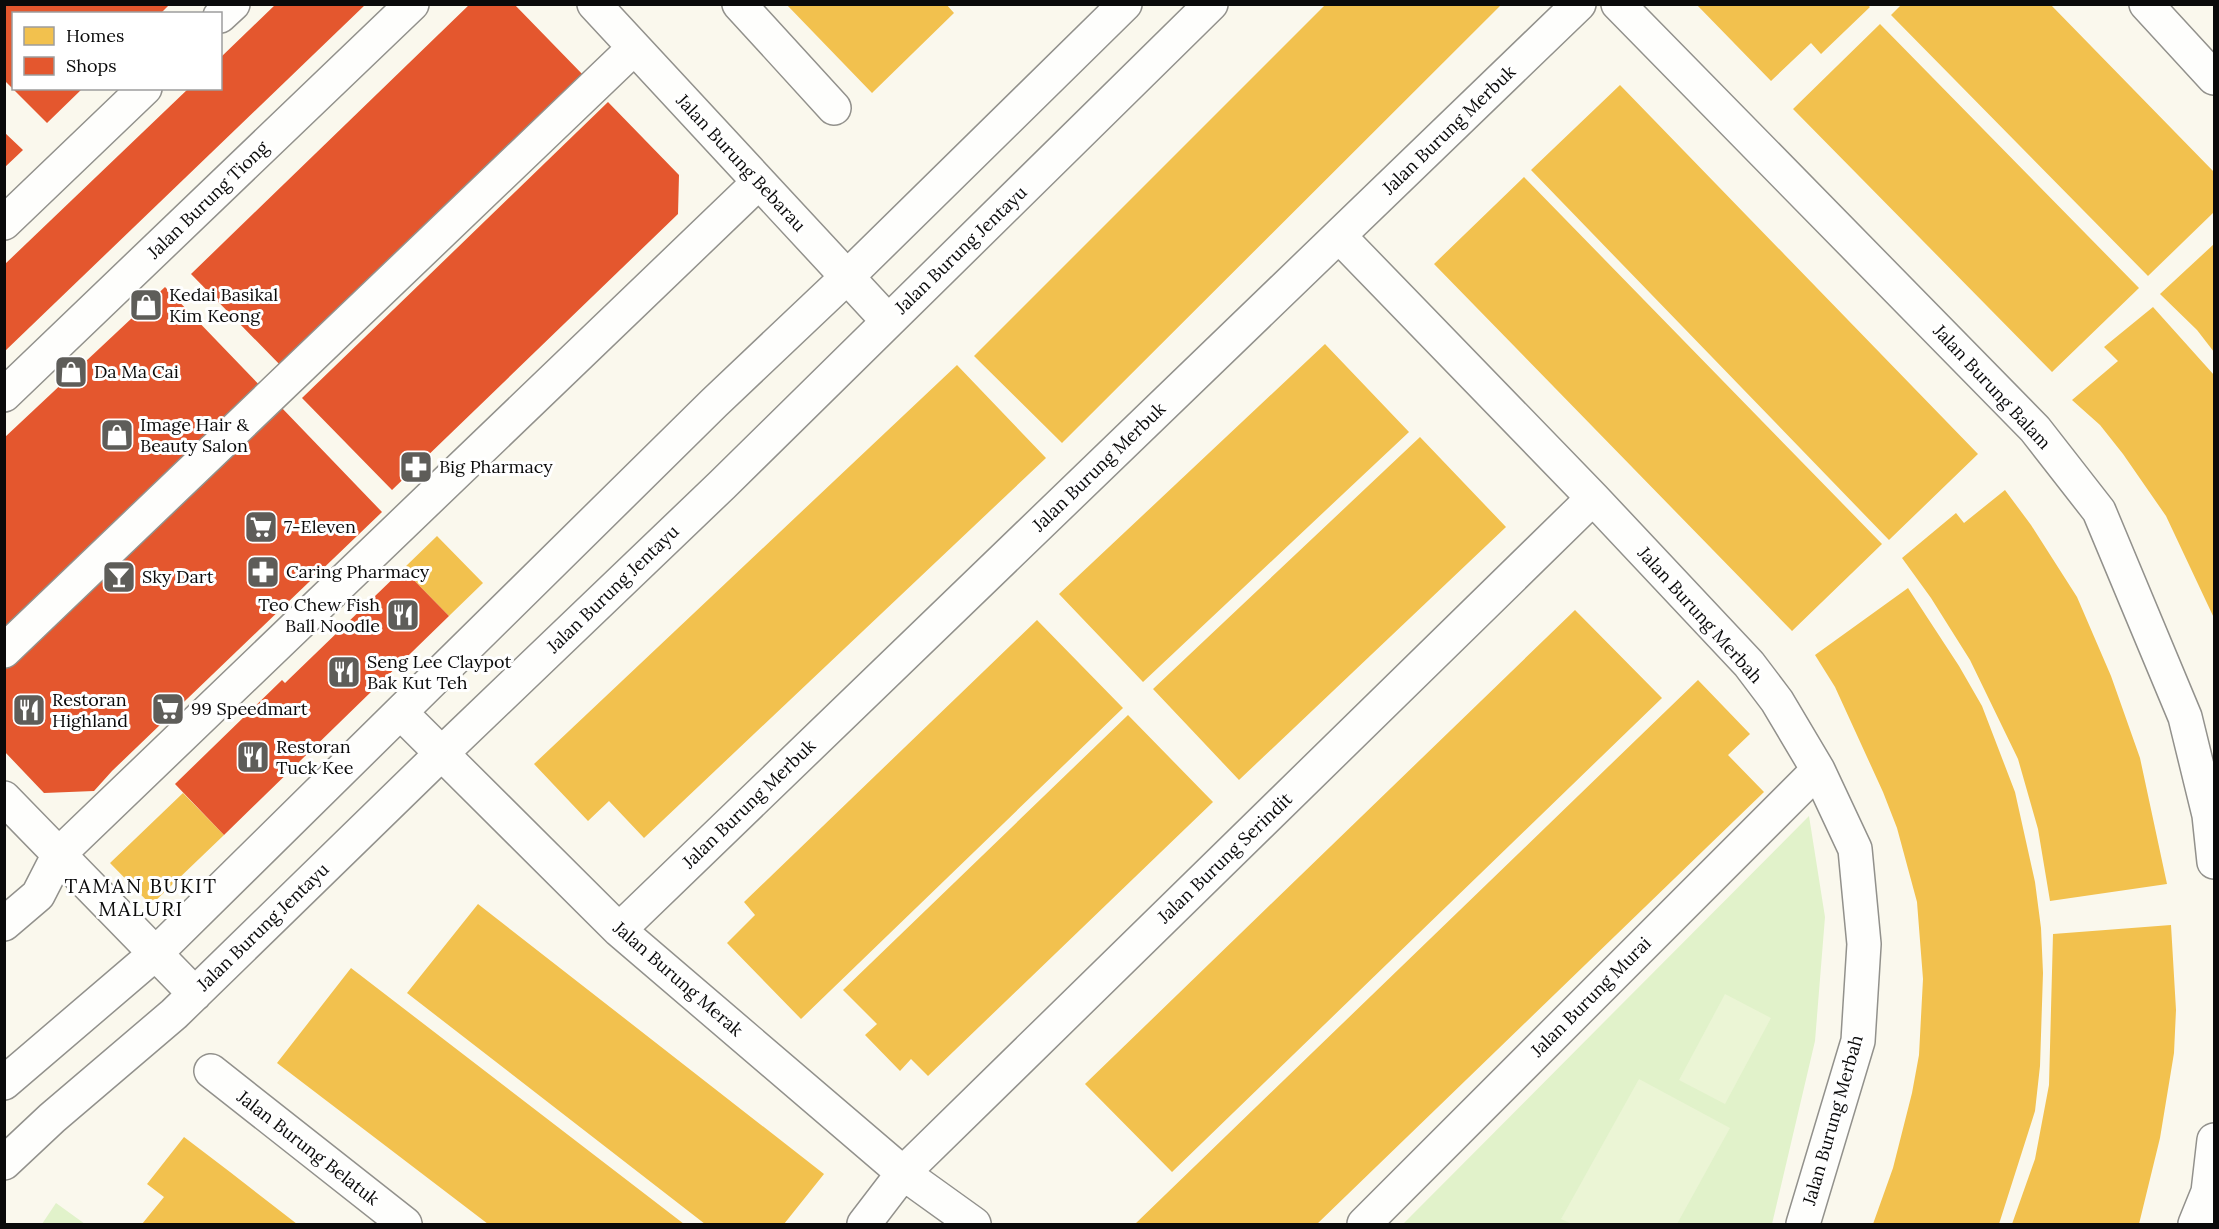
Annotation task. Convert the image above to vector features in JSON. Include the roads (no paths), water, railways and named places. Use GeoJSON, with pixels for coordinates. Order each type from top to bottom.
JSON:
{"type":"FeatureCollection","features":[{"type":"Feature","properties":{"kind":"street","name":"Jalan Burung Tiong"},"geometry":{"type":"LineString","coordinates":[[4,395],[412,4]]}},
{"type":"Feature","properties":{"kind":"street","name":"Jalan Burung Bebarau"},"geometry":{"type":"LineString","coordinates":[[594,4],[888,321]]}},
{"type":"Feature","properties":{"kind":"street"},"geometry":{"type":"LineString","coordinates":[[739,4],[834,108]]}},
{"type":"Feature","properties":{"kind":"street"},"geometry":{"type":"LineString","coordinates":[[4,1083],[156,953],[714,403],[847,277],[1125,4]]}},
{"type":"Feature","properties":{"kind":"street","name":"Jalan Burung Jentayu"},"geometry":{"type":"LineString","coordinates":[[4,1163],[52,1118],[195,994],[722,485],[1211,4]]}},
{"type":"Feature","properties":{"kind":"street","name":"Jalan Burung Merbuk"},"geometry":{"type":"LineString","coordinates":[[619,930],[1579,4]]}},
{"type":"Feature","properties":{"kind":"street","name":"Jalan Burung Balam"},"geometry":{"type":"LineString","coordinates":[[1617,4],[2035,429],[2099,511],[2185,717],[2209,815],[2214,861]]}},
{"type":"Feature","properties":{"kind":"street"},"geometry":{"type":"LineString","coordinates":[[2146,4],[2214,78]]}},
{"type":"Feature","properties":{"kind":"street"},"geometry":{"type":"LineString","coordinates":[[4,651],[634,48]]}},
{"type":"Feature","properties":{"kind":"street"},"geometry":{"type":"LineString","coordinates":[[4,223],[143,90]]}},
{"type":"Feature","properties":{"kind":"street"},"geometry":{"type":"LineString","coordinates":[[4,924],[38,895],[59,854],[759,183]]}},
{"type":"Feature","properties":{"kind":"street","name":"Jalan Burung Merbah"},"geometry":{"type":"LineString","coordinates":[[1339,236],[1593,498],[1749,664],[1777,701],[1818,770],[1855,849],[1864,944],[1858,1041],[1803,1224]]}},
{"type":"Feature","properties":{"kind":"street","name":"Jalan Burung Serindit"},"geometry":{"type":"LineString","coordinates":[[864,1224],[903,1173],[1593,498]]}},
{"type":"Feature","properties":{"kind":"street","name":"Jalan Burung Merak"},"geometry":{"type":"LineString","coordinates":[[401,713],[619,930],[903,1173],[974,1224]]}},
{"type":"Feature","properties":{"kind":"street","name":"Jalan Burung Murai"},"geometry":{"type":"LineString","coordinates":[[1364,1224],[1818,770]]}},
{"type":"Feature","properties":{"kind":"street"},"geometry":{"type":"LineString","coordinates":[[4,798],[195,994]]}},
{"type":"Feature","properties":{"kind":"street","name":"Jalan Burung Belatuk"},"geometry":{"type":"LineString","coordinates":[[211,1071],[405,1224]]}},
{"type":"Feature","properties":{"kind":"street"},"geometry":{"type":"LineString","coordinates":[[2195,1224],[2208,1192],[2214,1140]]}},
{"type":"Feature","properties":{"kind":"place","name":"Kedai Basikal Kim Keong"},"geometry":{"type":"Point","coordinates":[146,305]}},
{"type":"Feature","properties":{"kind":"place","name":"Da Ma Cai"},"geometry":{"type":"Point","coordinates":[71,372]}},
{"type":"Feature","properties":{"kind":"place","name":"Image Hair & Beauty Salon"},"geometry":{"type":"Point","coordinates":[117,435]}},
{"type":"Feature","properties":{"kind":"place","name":"Big Pharmacy"},"geometry":{"type":"Point","coordinates":[416,467]}},
{"type":"Feature","properties":{"kind":"place","name":"7-Eleven"},"geometry":{"type":"Point","coordinates":[261,527]}},
{"type":"Feature","properties":{"kind":"place","name":"Caring Pharmacy"},"geometry":{"type":"Point","coordinates":[263,572]}},
{"type":"Feature","properties":{"kind":"place","name":"Sky Dart"},"geometry":{"type":"Point","coordinates":[119,577]}},
{"type":"Feature","properties":{"kind":"place","name":"Teo Chew Fish Ball Noodle"},"geometry":{"type":"Point","coordinates":[403,615]}},
{"type":"Feature","properties":{"kind":"place","name":"Seng Lee Claypot Bak Kut Teh"},"geometry":{"type":"Point","coordinates":[344,672]}},
{"type":"Feature","properties":{"kind":"place","name":"99 Speedmart"},"geometry":{"type":"Point","coordinates":[168,709]}},
{"type":"Feature","properties":{"kind":"place","name":"Restoran Highland"},"geometry":{"type":"Point","coordinates":[29,710]}},
{"type":"Feature","properties":{"kind":"place","name":"Restoran Tuck Kee"},"geometry":{"type":"Point","coordinates":[253,757]}},
{"type":"Feature","properties":{"kind":"district","name":"TAMAN BUKIT MALURI"},"geometry":{"type":"Point","coordinates":[141,898]}}]}
